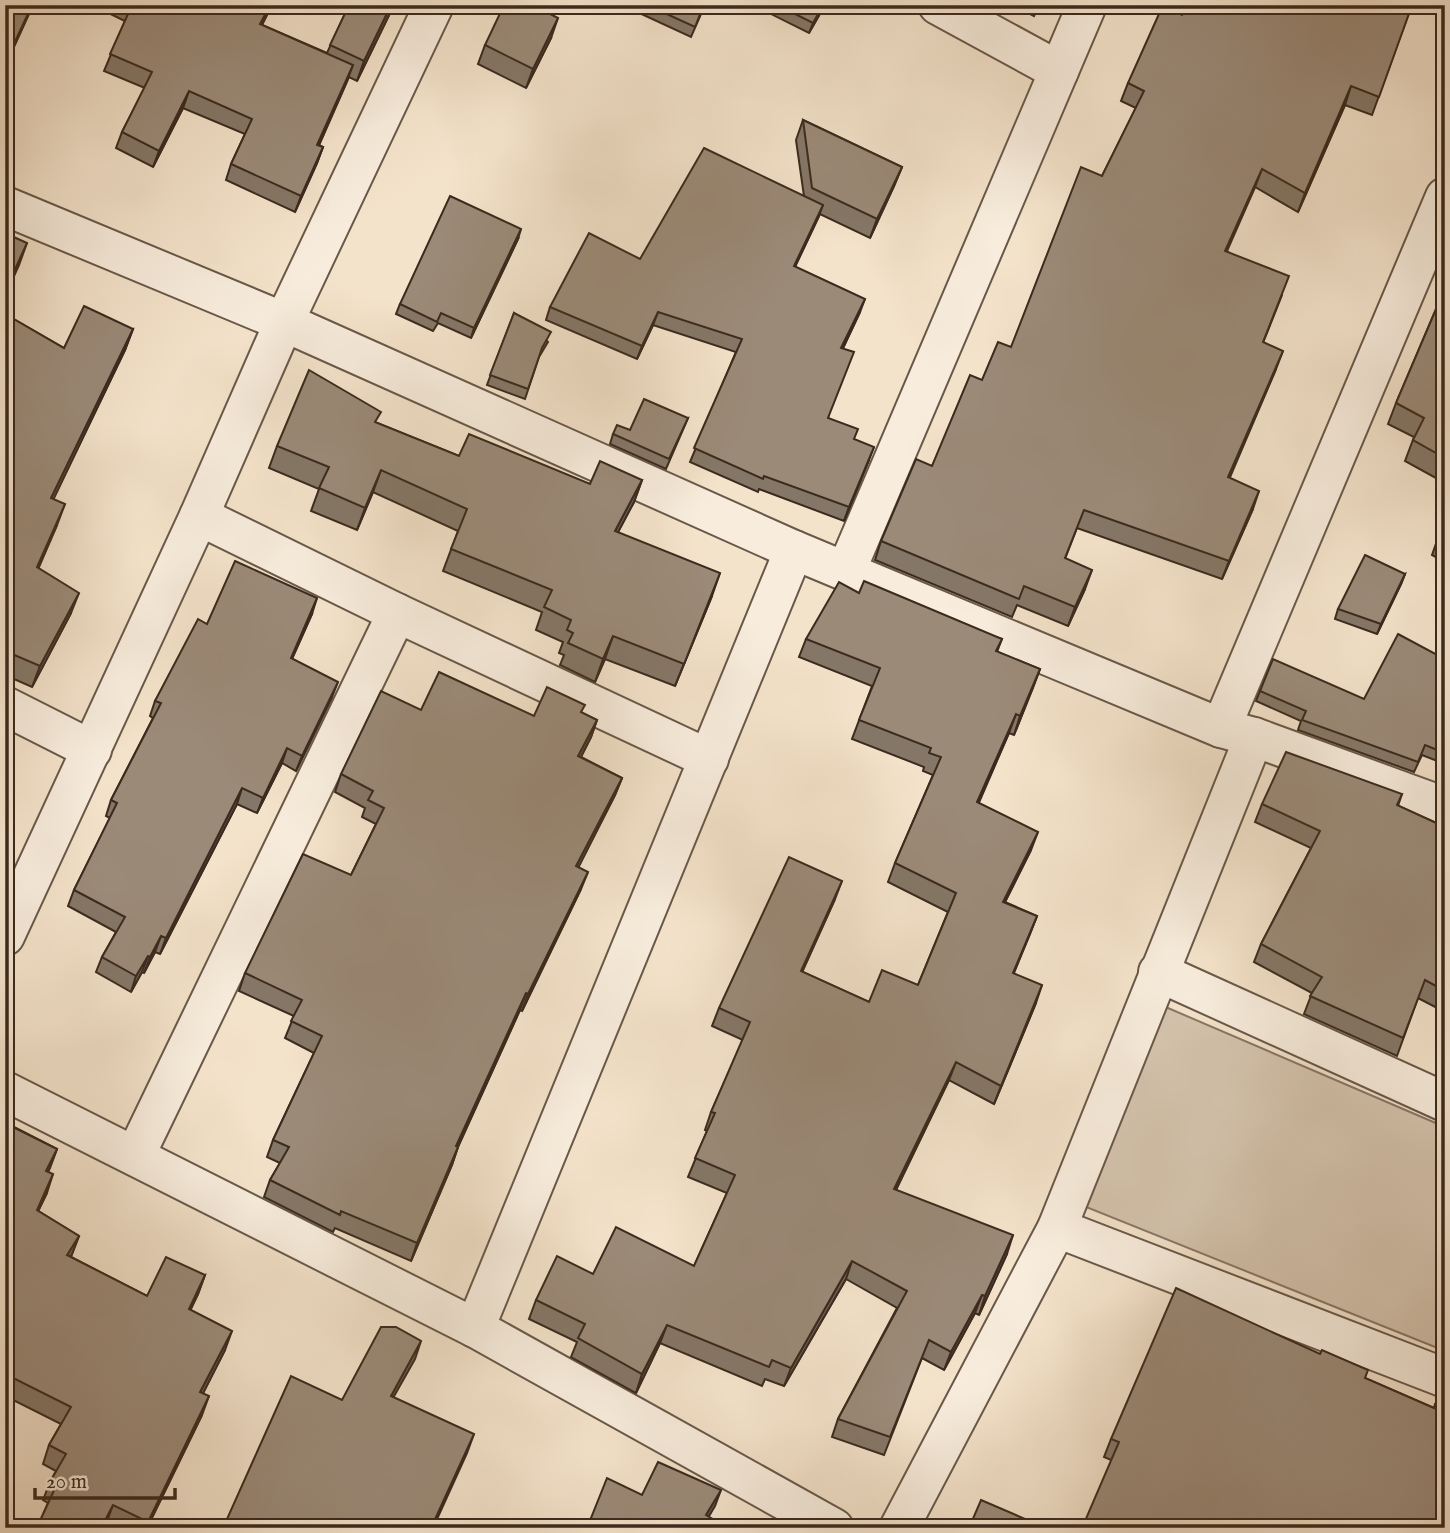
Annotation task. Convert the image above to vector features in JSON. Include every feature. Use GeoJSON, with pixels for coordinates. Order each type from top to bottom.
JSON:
{"type":"FeatureCollection","features":[{"type":"Feature","properties":{"kind":"street"},"geometry":{"type":"LineString","coordinates":[[5,936],[199,516],[284,322],[434,5]]}},
{"type":"Feature","properties":{"kind":"street"},"geometry":{"type":"LineString","coordinates":[[938,5],[1059,71]]}},
{"type":"Feature","properties":{"kind":"street"},"geometry":{"type":"LineString","coordinates":[[846,571],[1087,5]]}},
{"type":"Feature","properties":{"kind":"street"},"geometry":{"type":"LineString","coordinates":[[899,1528],[1057,1228],[1158,972],[1237,733],[1445,197]]}},
{"type":"Feature","properties":{"kind":"street"},"geometry":{"type":"LineString","coordinates":[[5,206],[284,322],[793,550],[1237,733],[1445,807]]}},
{"type":"Feature","properties":{"kind":"street"},"geometry":{"type":"LineString","coordinates":[[199,516],[397,613],[709,759]]}},
{"type":"Feature","properties":{"kind":"street"},"geometry":{"type":"LineString","coordinates":[[475,1328],[793,550]]}},
{"type":"Feature","properties":{"kind":"street"},"geometry":{"type":"LineString","coordinates":[[135,1156],[397,613]]}},
{"type":"Feature","properties":{"kind":"street"},"geometry":{"type":"LineString","coordinates":[[5,706],[92,750]]}},
{"type":"Feature","properties":{"kind":"street"},"geometry":{"type":"LineString","coordinates":[[1158,972],[1445,1102]]}},
{"type":"Feature","properties":{"kind":"street"},"geometry":{"type":"LineString","coordinates":[[5,1091],[475,1328],[834,1528]]}},
{"type":"Feature","properties":{"kind":"street"},"geometry":{"type":"LineString","coordinates":[[1057,1228],[1445,1378]]}},
{"type":"Feature","properties":{"kind":"shaded area"},"geometry":{"type":"Polygon","coordinates":[[[1147,999],[1445,1127],[1445,1351],[1086,1207],[1147,999]]]}},
{"type":"Feature","properties":{"kind":"building"},"geometry":{"type":"Polygon","coordinates":[[[5,5],[32,5],[13,46],[5,42],[5,5]]]}},
{"type":"Feature","properties":{"kind":"building"},"geometry":{"type":"Polygon","coordinates":[[[132,5],[270,5],[260,24],[353,65],[317,145],[323,147],[301,196],[231,164],[252,119],[189,91],[159,151],[122,132],[152,72],[110,54],[132,5]]]}},
{"type":"Feature","properties":{"kind":"building"},"geometry":{"type":"Polygon","coordinates":[[[349,5],[391,5],[364,61],[330,45],[349,5]]]}},
{"type":"Feature","properties":{"kind":"building"},"geometry":{"type":"Polygon","coordinates":[[[504,5],[533,5],[558,18],[533,69],[485,45],[504,5]]]}},
{"type":"Feature","properties":{"kind":"building"},"geometry":{"type":"Polygon","coordinates":[[[647,5],[704,5],[695,27],[647,5]]]}},
{"type":"Feature","properties":{"kind":"building"},"geometry":{"type":"Polygon","coordinates":[[[777,5],[823,5],[813,23],[777,5]]]}},
{"type":"Feature","properties":{"kind":"building"},"geometry":{"type":"Polygon","coordinates":[[[1163,5],[1182,15],[1187,5],[1412,5],[1379,97],[1351,86],[1305,193],[1262,169],[1225,251],[1289,276],[1263,342],[1283,351],[1228,477],[1259,491],[1229,561],[1084,510],[1065,558],[1092,570],[1075,607],[1024,586],[1019,599],[881,541],[916,459],[932,466],[970,375],[982,380],[998,342],[1011,347],[1081,167],[1102,176],[1144,91],[1128,83],[1163,5]]]}},
{"type":"Feature","properties":{"kind":"building"},"geometry":{"type":"Polygon","coordinates":[[[803,120],[902,167],[877,219],[812,188],[803,120]]]}},
{"type":"Feature","properties":{"kind":"building"},"geometry":{"type":"Polygon","coordinates":[[[704,148],[823,205],[794,266],[865,299],[841,348],[854,352],[828,418],[858,429],[854,439],[874,447],[849,507],[764,476],[763,479],[694,448],[742,339],[658,312],[642,346],[550,307],[589,233],[640,259],[704,148]]]}},
{"type":"Feature","properties":{"kind":"building"},"geometry":{"type":"Polygon","coordinates":[[[450,196],[521,229],[474,328],[441,313],[437,322],[400,304],[450,196]]]}},
{"type":"Feature","properties":{"kind":"building"},"geometry":{"type":"Polygon","coordinates":[[[5,233],[27,243],[5,291],[5,233]]]}},
{"type":"Feature","properties":{"kind":"building"},"geometry":{"type":"Polygon","coordinates":[[[1445,288],[1445,458],[1413,440],[1424,418],[1396,403],[1445,288]]]}},
{"type":"Feature","properties":{"kind":"building"},"geometry":{"type":"Polygon","coordinates":[[[84,306],[133,329],[51,498],[65,504],[37,567],[79,593],[40,666],[5,651],[5,314],[64,348],[84,306]]]}},
{"type":"Feature","properties":{"kind":"building"},"geometry":{"type":"Polygon","coordinates":[[[514,313],[551,332],[542,348],[528,389],[490,375],[514,313]]]}},
{"type":"Feature","properties":{"kind":"building"},"geometry":{"type":"Polygon","coordinates":[[[309,370],[381,412],[375,422],[459,456],[469,434],[590,484],[600,461],[642,480],[615,531],[720,573],[684,664],[613,636],[603,659],[568,643],[573,633],[567,630],[571,620],[544,607],[552,590],[451,549],[467,509],[381,470],[365,508],[319,488],[329,467],[277,446],[309,370]]]}},
{"type":"Feature","properties":{"kind":"building"},"geometry":{"type":"Polygon","coordinates":[[[644,399],[688,418],[669,459],[613,434],[617,425],[630,430],[644,399]]]}},
{"type":"Feature","properties":{"kind":"building"},"geometry":{"type":"Polygon","coordinates":[[[1445,524],[1445,538],[1439,535],[1445,524]]]}},
{"type":"Feature","properties":{"kind":"building"},"geometry":{"type":"Polygon","coordinates":[[[1365,555],[1405,574],[1381,624],[1338,609],[1365,555]]]}},
{"type":"Feature","properties":{"kind":"building"},"geometry":{"type":"Polygon","coordinates":[[[235,561],[317,598],[291,658],[338,682],[302,756],[287,748],[263,798],[242,788],[166,938],[161,936],[136,976],[102,957],[125,917],[74,890],[117,803],[111,800],[161,703],[155,701],[198,619],[207,624],[235,561]]]}},
{"type":"Feature","properties":{"kind":"building"},"geometry":{"type":"Polygon","coordinates":[[[864,581],[1002,639],[996,651],[1040,669],[1020,716],[1016,714],[977,802],[1038,832],[1003,902],[1037,916],[1013,973],[1042,985],[1001,1086],[956,1062],[894,1189],[1013,1235],[985,1296],[982,1295],[951,1352],[929,1340],[890,1437],[838,1419],[907,1291],[852,1261],[791,1368],[772,1360],[769,1367],[667,1325],[642,1374],[578,1338],[585,1324],[536,1300],[557,1256],[593,1274],[616,1227],[694,1266],[735,1175],[695,1158],[715,1113],[711,1112],[750,1022],[719,1008],[789,857],[842,881],[801,971],[869,1002],[882,970],[918,985],[956,893],[895,863],[941,757],[929,753],[931,748],[859,720],[880,668],[806,639],[839,582],[859,593],[864,581]]]}},
{"type":"Feature","properties":{"kind":"building"},"geometry":{"type":"Polygon","coordinates":[[[1398,634],[1445,659],[1445,753],[1425,745],[1418,762],[1302,720],[1306,711],[1260,691],[1273,659],[1364,699],[1398,634]]]}},
{"type":"Feature","properties":{"kind":"building"},"geometry":{"type":"Polygon","coordinates":[[[439,672],[534,716],[547,687],[585,705],[581,712],[597,720],[578,756],[622,778],[576,866],[588,872],[528,994],[526,993],[456,1146],[458,1147],[417,1243],[341,1211],[340,1215],[270,1180],[289,1147],[273,1140],[322,1036],[291,1021],[302,1000],[245,973],[303,854],[351,875],[384,808],[368,800],[373,791],[341,774],[381,691],[421,710],[439,672]]]}},
{"type":"Feature","properties":{"kind":"building"},"geometry":{"type":"Polygon","coordinates":[[[1286,752],[1402,794],[1397,805],[1445,827],[1445,991],[1425,980],[1403,1038],[1310,996],[1322,977],[1261,944],[1320,831],[1262,804],[1286,752]]]}},
{"type":"Feature","properties":{"kind":"building"},"geometry":{"type":"Polygon","coordinates":[[[5,1119],[13,1123],[11,1126],[57,1149],[46,1171],[53,1174],[37,1210],[79,1236],[67,1255],[147,1296],[166,1257],[205,1275],[189,1309],[232,1331],[200,1392],[209,1396],[148,1522],[113,1505],[101,1528],[47,1528],[39,1523],[56,1486],[50,1482],[66,1454],[49,1445],[71,1407],[5,1374],[5,1119]]]}},
{"type":"Feature","properties":{"kind":"building"},"geometry":{"type":"Polygon","coordinates":[[[1176,1288],[1320,1354],[1322,1350],[1368,1370],[1365,1378],[1434,1408],[1435,1404],[1445,1408],[1444,1528],[1082,1528],[1119,1442],[1111,1439],[1176,1288]]]}},
{"type":"Feature","properties":{"kind":"building"},"geometry":{"type":"Polygon","coordinates":[[[381,1327],[396,1327],[421,1341],[391,1396],[474,1434],[431,1528],[223,1528],[291,1376],[342,1400],[381,1327]]]}},
{"type":"Feature","properties":{"kind":"building"},"geometry":{"type":"Polygon","coordinates":[[[658,1462],[721,1490],[706,1515],[728,1528],[587,1528],[607,1478],[642,1495],[658,1462]]]}},
{"type":"Feature","properties":{"kind":"building"},"geometry":{"type":"Polygon","coordinates":[[[981,1500],[1046,1528],[969,1528],[981,1500]]]}},
{"type":"Feature","properties":{"kind":"building"},"geometry":{"type":"Polygon","coordinates":[[[783,1523],[794,1528],[780,1528],[783,1523]]]}}]}
